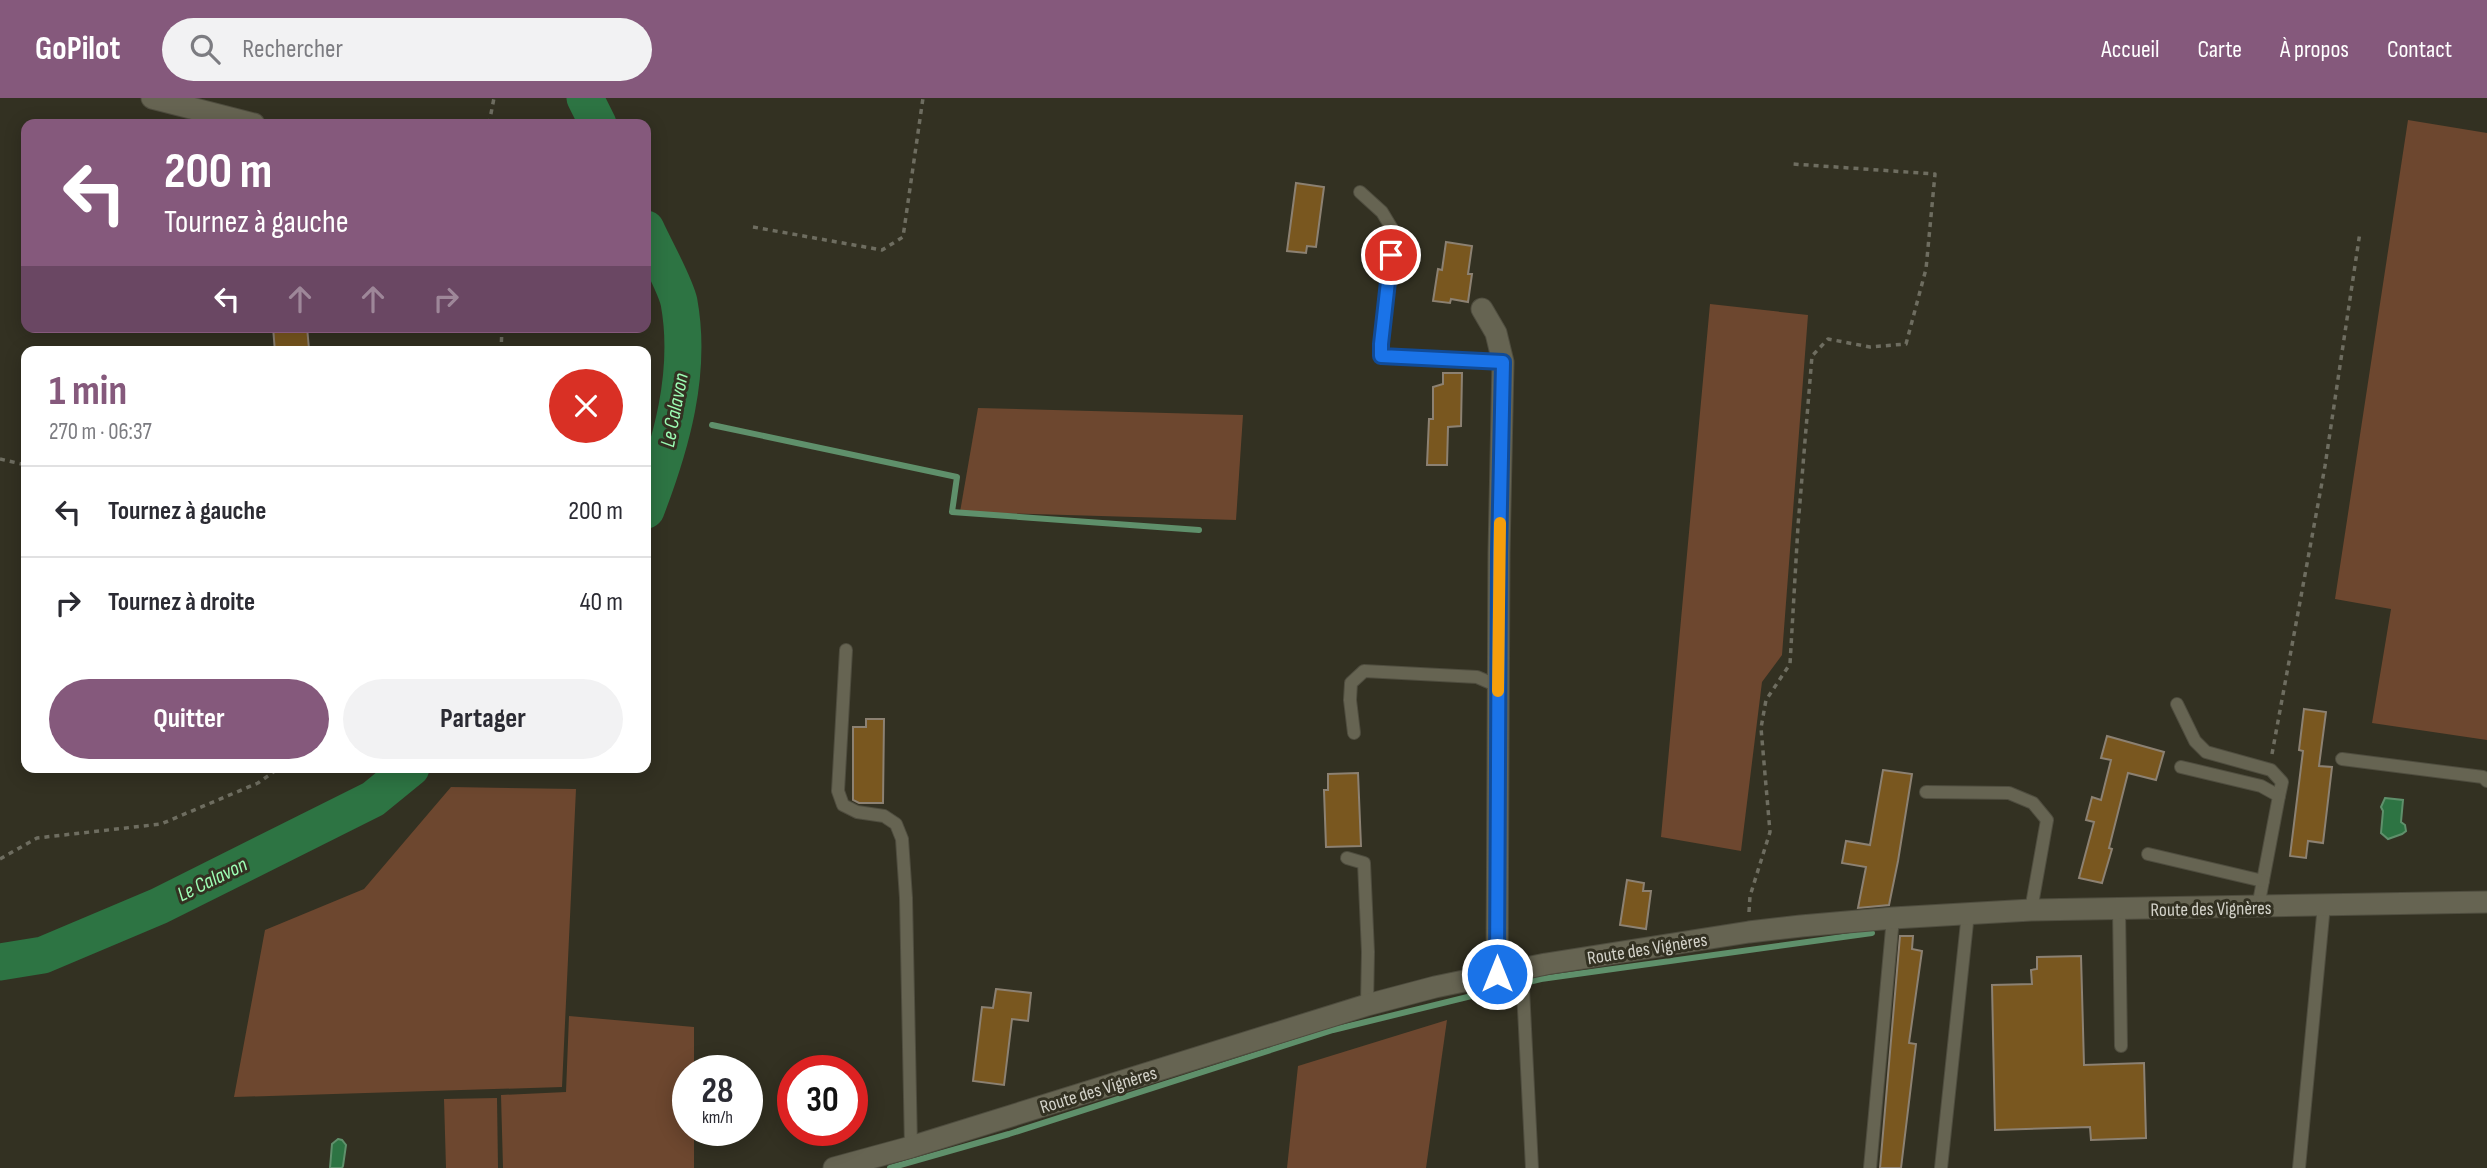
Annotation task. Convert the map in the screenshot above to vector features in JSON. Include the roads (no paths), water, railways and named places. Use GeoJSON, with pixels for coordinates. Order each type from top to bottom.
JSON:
{"type":"FeatureCollection","features":[{"type":"Feature","properties":{"kind":"street"},"geometry":{"type":"LineString","coordinates":[[152,98],[234,119]]}},
{"type":"Feature","properties":{"kind":"street"},"geometry":{"type":"LineString","coordinates":[[1482,309],[1496,333],[1503,362],[1497,974]]}},
{"type":"Feature","properties":{"kind":"street","name":"Route des Vignères"},"geometry":{"type":"LineString","coordinates":[[834,1168],[911,1147],[1367,1005],[1434,987],[1522,969],[1749,932],[1893,918],[2031,910],[2487,902]]}},
{"type":"Feature","properties":{"kind":"lane"},"geometry":{"type":"LineString","coordinates":[[1360,192],[1382,212],[1394,232],[1381,356],[1503,362]]}},
{"type":"Feature","properties":{"kind":"lane"},"geometry":{"type":"LineString","coordinates":[[846,650],[838,791],[843,805],[857,812],[884,816],[896,824],[902,839],[906,898],[911,1147]]}},
{"type":"Feature","properties":{"kind":"lane"},"geometry":{"type":"LineString","coordinates":[[1354,733],[1351,683],[1364,671],[1477,677],[1498,686]]}},
{"type":"Feature","properties":{"kind":"lane"},"geometry":{"type":"LineString","coordinates":[[2176,704],[2195,740],[2206,752],[2271,770],[2282,782],[2258,907]]}},
{"type":"Feature","properties":{"kind":"lane"},"geometry":{"type":"LineString","coordinates":[[2342,759],[2483,777],[2487,781]]}},
{"type":"Feature","properties":{"kind":"lane"},"geometry":{"type":"LineString","coordinates":[[2181,767],[2261,786],[2279,796]]}},
{"type":"Feature","properties":{"kind":"lane"},"geometry":{"type":"LineString","coordinates":[[1926,792],[2010,793],[2033,803],[2047,820],[2031,910]]}},
{"type":"Feature","properties":{"kind":"lane"},"geometry":{"type":"LineString","coordinates":[[2148,854],[2263,881]]}},
{"type":"Feature","properties":{"kind":"lane"},"geometry":{"type":"LineString","coordinates":[[1347,858],[1364,863],[1368,952],[1367,1005]]}},
{"type":"Feature","properties":{"kind":"lane"},"geometry":{"type":"LineString","coordinates":[[2300,1168],[2325,905]]}},
{"type":"Feature","properties":{"kind":"lane"},"geometry":{"type":"LineString","coordinates":[[2119,909],[2122,1046]]}},
{"type":"Feature","properties":{"kind":"lane"},"geometry":{"type":"LineString","coordinates":[[1941,1168],[1968,913]]}},
{"type":"Feature","properties":{"kind":"lane"},"geometry":{"type":"LineString","coordinates":[[1870,1168],[1893,918]]}},
{"type":"Feature","properties":{"kind":"lane"},"geometry":{"type":"LineString","coordinates":[[1522,969],[1532,1168]]}},
{"type":"Feature","properties":{"kind":"waterway","name":"Le Calavon"},"geometry":{"type":"LineString","coordinates":[[585,98],[596,119]]}},
{"type":"Feature","properties":{"kind":"waterway","name":"Le Calavon"},"geometry":{"type":"LineString","coordinates":[[651,239],[677,294],[683,355],[677,408],[664,460],[651,496]]}},
{"type":"Feature","properties":{"kind":"waterway"},"geometry":{"type":"LineString","coordinates":[[712,425],[957,477],[952,512],[1199,530]]}},
{"type":"Feature","properties":{"kind":"waterway","name":"Le Calavon"},"geometry":{"type":"LineString","coordinates":[[0,962],[43,955],[159,906],[373,799],[405,773]]}},
{"type":"Feature","properties":{"kind":"waterway"},"geometry":{"type":"LineString","coordinates":[[890,1168],[1009,1134],[1333,1030],[1541,979],[1872,933]]}}]}
